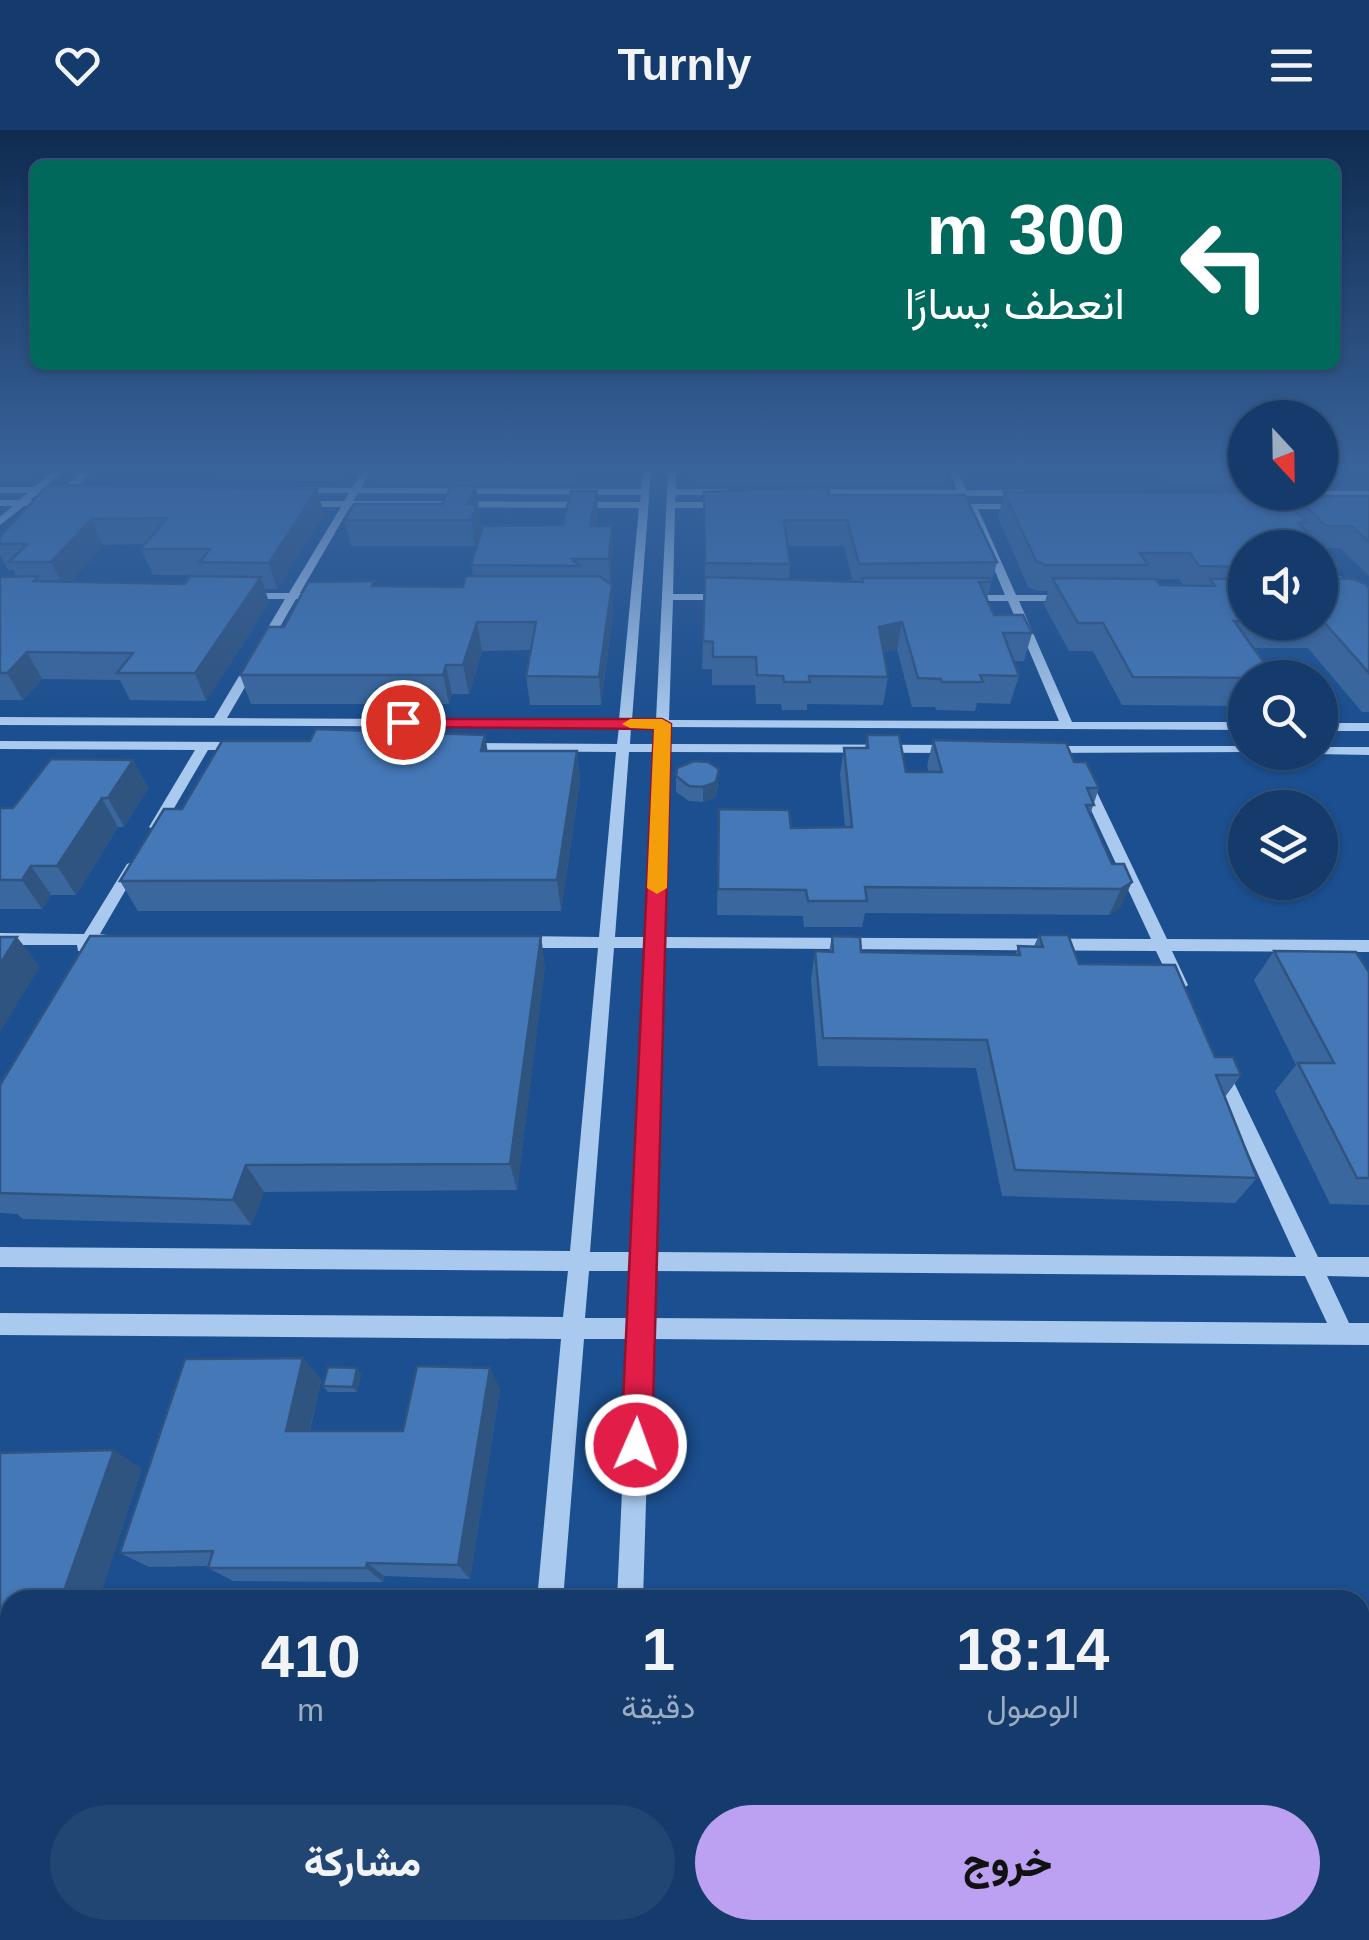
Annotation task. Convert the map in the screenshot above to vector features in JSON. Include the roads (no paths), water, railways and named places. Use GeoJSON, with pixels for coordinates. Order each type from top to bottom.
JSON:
{"type":"FeatureCollection","features":[{"type":"Feature","properties":{"kind":"street"},"geometry":{"type":"LineString","coordinates":[[218,722],[316,556]]}},
{"type":"Feature","properties":{"kind":"street"},"geometry":{"type":"LineString","coordinates":[[551,1590],[625,724],[626,597],[633,556]]}},
{"type":"Feature","properties":{"kind":"street"},"geometry":{"type":"LineString","coordinates":[[630,1590],[669,556]]}},
{"type":"Feature","properties":{"kind":"street"},"geometry":{"type":"LineString","coordinates":[[995,556],[1067,726]]}},
{"type":"Feature","properties":{"kind":"street"},"geometry":{"type":"LineString","coordinates":[[1338,577],[1366,603]]}},
{"type":"Feature","properties":{"kind":"street"},"geometry":{"type":"LineString","coordinates":[[234,596],[331,596]]}},
{"type":"Feature","properties":{"kind":"street"},"geometry":{"type":"LineString","coordinates":[[667,597],[744,597]]}},
{"type":"Feature","properties":{"kind":"street"},"geometry":{"type":"LineString","coordinates":[[956,598],[1072,598]]}},
{"type":"Feature","properties":{"kind":"street"},"geometry":{"type":"LineString","coordinates":[[1340,599],[1366,603]]}},
{"type":"Feature","properties":{"kind":"street"},"geometry":{"type":"LineString","coordinates":[[0,721],[1228,726]]}},
{"type":"Feature","properties":{"kind":"street"},"geometry":{"type":"LineString","coordinates":[[1338,726],[1369,727]]}},
{"type":"Feature","properties":{"kind":"street"},"geometry":{"type":"LineString","coordinates":[[0,745],[264,746]]}},
{"type":"Feature","properties":{"kind":"street"},"geometry":{"type":"LineString","coordinates":[[146,843],[204,746]]}},
{"type":"Feature","properties":{"kind":"street"},"geometry":{"type":"LineString","coordinates":[[444,747],[973,750]]}},
{"type":"Feature","properties":{"kind":"street"},"geometry":{"type":"LineString","coordinates":[[1031,750],[1228,750]]}},
{"type":"Feature","properties":{"kind":"street"},"geometry":{"type":"LineString","coordinates":[[1070,750],[1186,999]]}},
{"type":"Feature","properties":{"kind":"street"},"geometry":{"type":"LineString","coordinates":[[1338,751],[1369,751]]}},
{"type":"Feature","properties":{"kind":"street"},"geometry":{"type":"LineString","coordinates":[[79,956],[137,859]]}},
{"type":"Feature","properties":{"kind":"street"},"geometry":{"type":"LineString","coordinates":[[0,939],[129,940]]}},
{"type":"Feature","properties":{"kind":"street"},"geometry":{"type":"LineString","coordinates":[[507,942],[1369,946]]}},
{"type":"Feature","properties":{"kind":"street"},"geometry":{"type":"LineString","coordinates":[[1211,1052],[1343,1334]]}},
{"type":"Feature","properties":{"kind":"street"},"geometry":{"type":"LineString","coordinates":[[0,1256],[1369,1267]]}},
{"type":"Feature","properties":{"kind":"street"},"geometry":{"type":"LineString","coordinates":[[0,1324],[1369,1334]]}}]}
